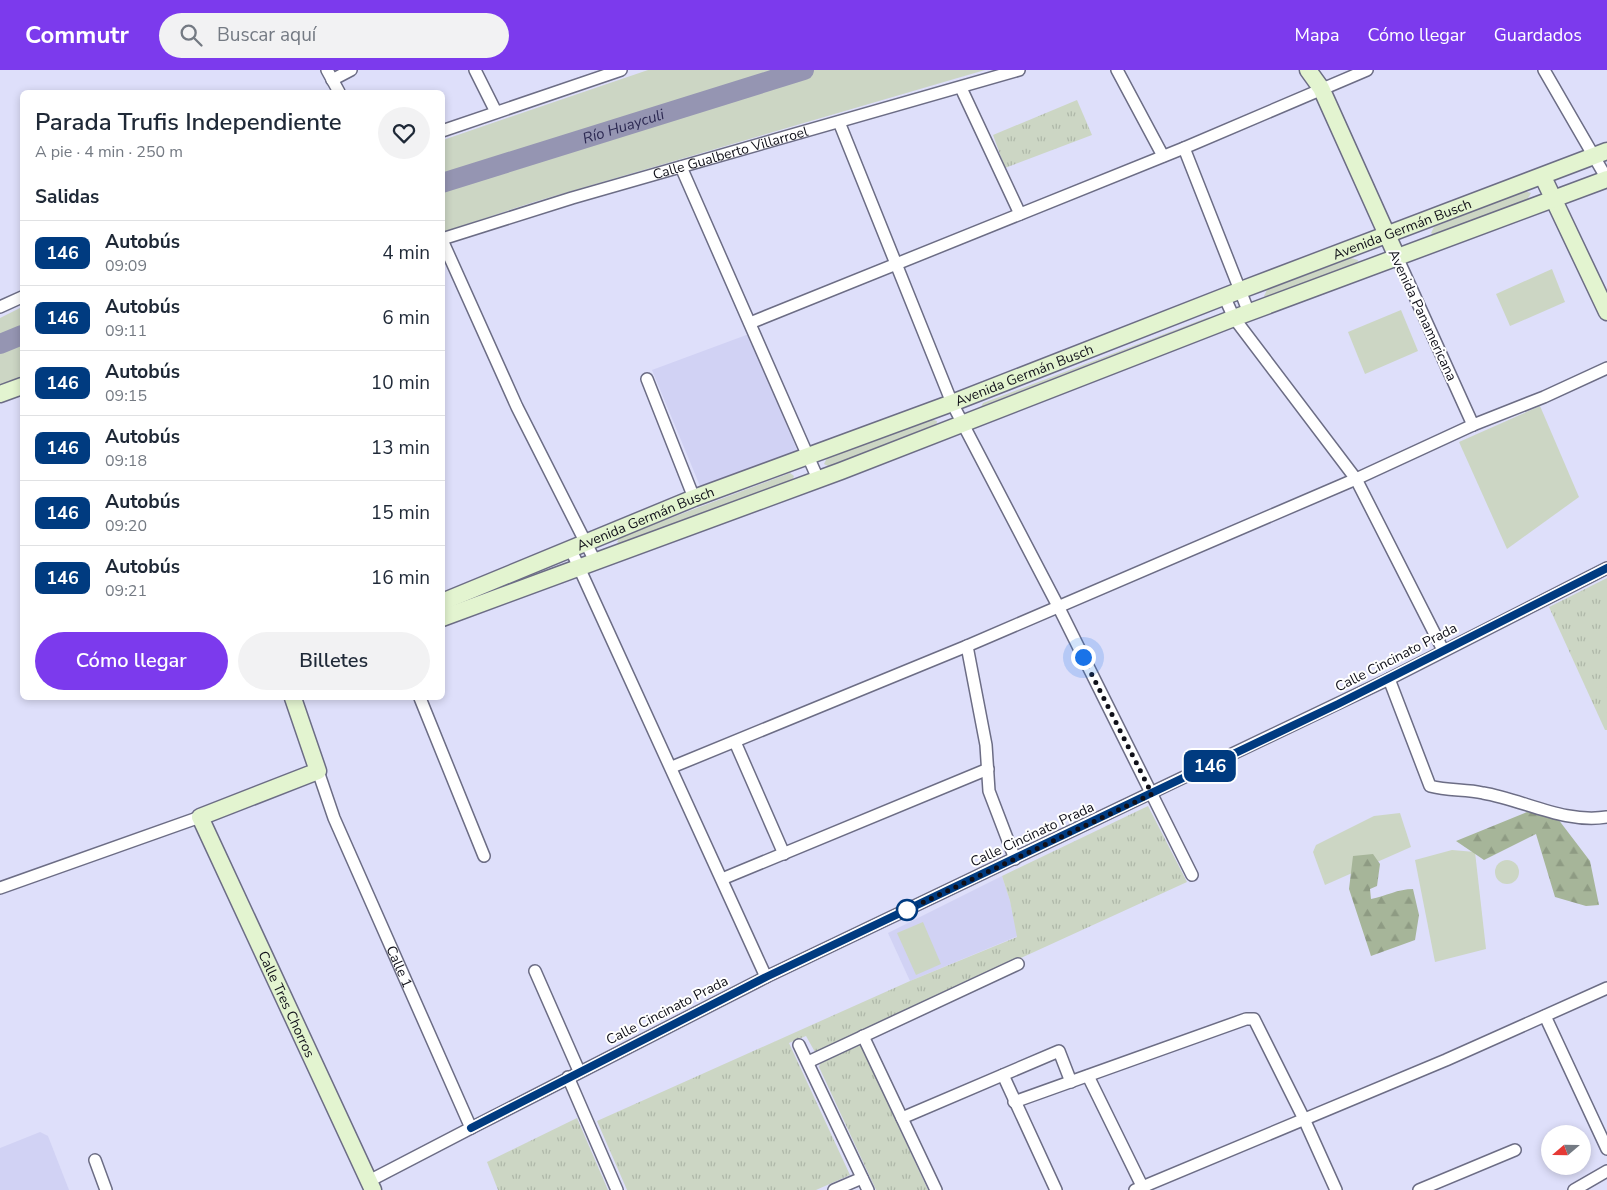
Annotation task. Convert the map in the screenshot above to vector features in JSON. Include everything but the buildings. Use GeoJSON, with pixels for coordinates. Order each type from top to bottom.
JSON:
{"type":"FeatureCollection","features":[{"type":"Feature","properties":{"kind":"main road","name":"Avenida Panamericana"},"geometry":{"type":"LineString","coordinates":[[1308,70],[1321,88],[1396,257]]}},
{"type":"Feature","properties":{"kind":"main road","name":"Avenida Germán Busch"},"geometry":{"type":"LineString","coordinates":[[445,601],[694,498],[952,403],[1224,296],[1543,177],[1601,153]]}},
{"type":"Feature","properties":{"kind":"main road"},"geometry":{"type":"LineString","coordinates":[[1543,177],[1607,312]]}},
{"type":"Feature","properties":{"kind":"main road","name":"Avenida Germán Busch"},"geometry":{"type":"LineString","coordinates":[[445,617],[587,563],[631,550],[1396,257],[1607,179]]}},
{"type":"Feature","properties":{"kind":"main road"},"geometry":{"type":"LineString","coordinates":[[0,394],[20,387]]}},
{"type":"Feature","properties":{"kind":"main road","name":"Calle 1"},"geometry":{"type":"LineString","coordinates":[[294,700],[318,772]]}},
{"type":"Feature","properties":{"kind":"main road"},"geometry":{"type":"LineString","coordinates":[[200,817],[318,772]]}},
{"type":"Feature","properties":{"kind":"main road","name":"Calle Tres Chorros"},"geometry":{"type":"LineString","coordinates":[[200,817],[371,1186]]}},
{"type":"Feature","properties":{"kind":"street"},"geometry":{"type":"LineString","coordinates":[[339,90],[330,75],[350,70]]}},
{"type":"Feature","properties":{"kind":"street"},"geometry":{"type":"LineString","coordinates":[[475,70],[496,112]]}},
{"type":"Feature","properties":{"kind":"street"},"geometry":{"type":"LineString","coordinates":[[445,130],[621,70]]}},
{"type":"Feature","properties":{"kind":"street","name":"Calle Gualberto Villarroel"},"geometry":{"type":"LineString","coordinates":[[445,238],[572,198],[1019,70]]}},
{"type":"Feature","properties":{"kind":"street"},"geometry":{"type":"LineString","coordinates":[[1118,70],[1163,156]]}},
{"type":"Feature","properties":{"kind":"street"},"geometry":{"type":"LineString","coordinates":[[750,323],[1184,148],[1367,70]]}},
{"type":"Feature","properties":{"kind":"street"},"geometry":{"type":"LineString","coordinates":[[1544,70],[1601,153],[1607,179]]}},
{"type":"Feature","properties":{"kind":"street"},"geometry":{"type":"LineString","coordinates":[[961,88],[1020,214]]}},
{"type":"Feature","properties":{"kind":"street"},"geometry":{"type":"LineString","coordinates":[[839,122],[952,403],[1058,606],[1192,875]]}},
{"type":"Feature","properties":{"kind":"street"},"geometry":{"type":"LineString","coordinates":[[1184,148],[1241,290],[1242,316]]}},
{"type":"Feature","properties":{"kind":"street"},"geometry":{"type":"LineString","coordinates":[[681,167],[818,479]]}},
{"type":"Feature","properties":{"kind":"street"},"geometry":{"type":"LineString","coordinates":[[445,246],[578,547],[587,563],[672,767],[766,977]]}},
{"type":"Feature","properties":{"kind":"street","name":"Avenida Panamericana"},"geometry":{"type":"LineString","coordinates":[[1396,257],[1473,425]]}},
{"type":"Feature","properties":{"kind":"street"},"geometry":{"type":"LineString","coordinates":[[1224,296],[1242,316],[1356,479],[1443,650]]}},
{"type":"Feature","properties":{"kind":"street"},"geometry":{"type":"LineString","coordinates":[[0,307],[20,298]]}},
{"type":"Feature","properties":{"kind":"street"},"geometry":{"type":"LineString","coordinates":[[672,767],[967,646],[1356,479],[1473,425],[1544,397],[1607,368]]}},
{"type":"Feature","properties":{"kind":"street"},"geometry":{"type":"LineString","coordinates":[[647,379],[694,498]]}},
{"type":"Feature","properties":{"kind":"street"},"geometry":{"type":"LineString","coordinates":[[578,547],[587,563]]}},
{"type":"Feature","properties":{"kind":"street","name":"Calle Cincinato Prada"},"geometry":{"type":"LineString","coordinates":[[471,1128],[766,977],[1389,679],[1607,568]]}},
{"type":"Feature","properties":{"kind":"street"},"geometry":{"type":"LineString","coordinates":[[967,646],[986,745],[989,792],[1015,859]]}},
{"type":"Feature","properties":{"kind":"street"},"geometry":{"type":"LineString","coordinates":[[1389,679],[1430,786],[1447,791],[1483,792],[1565,815],[1607,817]]}},
{"type":"Feature","properties":{"kind":"street"},"geometry":{"type":"LineString","coordinates":[[421,700],[484,856]]}},
{"type":"Feature","properties":{"kind":"street"},"geometry":{"type":"LineString","coordinates":[[735,742],[784,854]]}},
{"type":"Feature","properties":{"kind":"street"},"geometry":{"type":"LineString","coordinates":[[722,879],[988,770]]}},
{"type":"Feature","properties":{"kind":"street","name":"Calle 1"},"geometry":{"type":"LineString","coordinates":[[318,772],[334,818],[471,1128]]}},
{"type":"Feature","properties":{"kind":"street"},"geometry":{"type":"LineString","coordinates":[[0,888],[200,817]]}},
{"type":"Feature","properties":{"kind":"street"},"geometry":{"type":"LineString","coordinates":[[808,1062],[1018,964]]}},
{"type":"Feature","properties":{"kind":"street"},"geometry":{"type":"LineString","coordinates":[[535,971],[617,1190]]}},
{"type":"Feature","properties":{"kind":"street"},"geometry":{"type":"LineString","coordinates":[[1088,1076],[1141,1189],[1607,988]]}},
{"type":"Feature","properties":{"kind":"street"},"geometry":{"type":"LineString","coordinates":[[1545,1016],[1607,1149]]}},
{"type":"Feature","properties":{"kind":"street"},"geometry":{"type":"LineString","coordinates":[[1014,1102],[1246,1019],[1254,1019],[1304,1119],[1336,1190]]}},
{"type":"Feature","properties":{"kind":"street"},"geometry":{"type":"LineString","coordinates":[[863,1036],[936,1190]]}},
{"type":"Feature","properties":{"kind":"street"},"geometry":{"type":"LineString","coordinates":[[799,1045],[868,1190]]}},
{"type":"Feature","properties":{"kind":"street"},"geometry":{"type":"LineString","coordinates":[[902,1118],[1059,1051],[1071,1082]]}},
{"type":"Feature","properties":{"kind":"street"},"geometry":{"type":"LineString","coordinates":[[1003,1075],[1056,1190]]}},
{"type":"Feature","properties":{"kind":"street"},"geometry":{"type":"LineString","coordinates":[[371,1186],[471,1128]]}},
{"type":"Feature","properties":{"kind":"street"},"geometry":{"type":"LineString","coordinates":[[1419,1190],[1515,1150]]}},
{"type":"Feature","properties":{"kind":"street"},"geometry":{"type":"LineString","coordinates":[[94,1160],[106,1190]]}},
{"type":"Feature","properties":{"kind":"street"},"geometry":{"type":"LineString","coordinates":[[1574,1190],[1607,1171]]}},
{"type":"Feature","properties":{"kind":"street"},"geometry":{"type":"LineString","coordinates":[[834,1190],[862,1178]]}},
{"type":"Feature","properties":{"kind":"shaded area"},"geometry":{"type":"Polygon","coordinates":[[[749,334],[797,450],[700,486],[652,370],[749,334]]]}},
{"type":"Feature","properties":{"kind":"shaded area"},"geometry":{"type":"Polygon","coordinates":[[[1002,876],[1018,936],[910,981],[888,933],[1002,876]]]}},
{"type":"Feature","properties":{"kind":"shaded area"},"geometry":{"type":"Polygon","coordinates":[[[40,1132],[48,1136],[69,1190],[0,1190],[0,1148],[40,1132]]]}},
{"type":"Feature","properties":{"kind":"green space"},"geometry":{"type":"Polygon","coordinates":[[[648,70],[985,70],[534,202],[445,231],[445,139],[648,70]]]}},
{"type":"Feature","properties":{"kind":"green space"},"geometry":{"type":"Polygon","coordinates":[[[1077,100],[1092,135],[1005,168],[993,135],[1077,100]]]}},
{"type":"Feature","properties":{"kind":"green space"},"geometry":{"type":"Polygon","coordinates":[[[1524,191],[1531,193],[1527,200],[1435,236],[1431,233],[1434,227],[1524,191]]]}},
{"type":"Feature","properties":{"kind":"green space"},"geometry":{"type":"Polygon","coordinates":[[[1351,258],[1358,260],[1357,265],[1266,298],[1264,296],[1267,290],[1351,258]]]}},
{"type":"Feature","properties":{"kind":"green space"},"geometry":{"type":"Polygon","coordinates":[[[1552,269],[1565,302],[1510,326],[1496,294],[1552,269]]]}},
{"type":"Feature","properties":{"kind":"green space"},"geometry":{"type":"Polygon","coordinates":[[[20,308],[20,380],[0,389],[0,318],[20,308]]]}},
{"type":"Feature","properties":{"kind":"green space"},"geometry":{"type":"Polygon","coordinates":[[[1401,310],[1418,351],[1365,374],[1348,332],[1401,310]]]}},
{"type":"Feature","properties":{"kind":"green space"},"geometry":{"type":"Polygon","coordinates":[[[1209,317],[1213,320],[980,409],[983,403],[1209,317]]]}},
{"type":"Feature","properties":{"kind":"green space"},"geometry":{"type":"Polygon","coordinates":[[[1540,406],[1579,497],[1507,549],[1459,442],[1540,406]]]}},
{"type":"Feature","properties":{"kind":"green space"},"geometry":{"type":"Polygon","coordinates":[[[930,419],[937,421],[936,427],[830,467],[824,464],[827,458],[930,419]]]}},
{"type":"Feature","properties":{"kind":"green space"},"geometry":{"type":"Polygon","coordinates":[[[790,473],[794,476],[792,481],[621,545],[617,542],[620,537],[790,473]]]}},
{"type":"Feature","properties":{"kind":"green space"},"geometry":{"type":"Polygon","coordinates":[[[1607,578],[1607,730],[1605,730],[1549,607],[1607,578]]]}},
{"type":"Feature","properties":{"kind":"green space"},"geometry":{"type":"Polygon","coordinates":[[[1148,806],[1187,882],[815,1052],[806,1036],[789,1043],[850,1175],[816,1190],[627,1190],[597,1121],[910,981],[1017,937],[1010,901],[1002,876],[1148,806]]]}},
{"type":"Feature","properties":{"kind":"green space"},"geometry":{"type":"Polygon","coordinates":[[[1527,812],[1558,819],[1590,861],[1599,905],[1586,906],[1555,897],[1536,834],[1484,860],[1456,841],[1527,812]]]}},
{"type":"Feature","properties":{"kind":"green space"},"geometry":{"type":"Polygon","coordinates":[[[1400,813],[1411,847],[1325,885],[1313,852],[1316,845],[1374,816],[1400,813]]]}},
{"type":"Feature","properties":{"kind":"green space"},"geometry":{"type":"Polygon","coordinates":[[[1452,850],[1475,852],[1486,949],[1435,962],[1415,860],[1452,850]]]}},
{"type":"Feature","properties":{"kind":"green space"},"geometry":{"type":"Polygon","coordinates":[[[1373,854],[1380,864],[1377,886],[1370,889],[1371,899],[1402,890],[1413,889],[1419,915],[1415,940],[1371,956],[1349,889],[1353,856],[1373,854]]]}},
{"type":"Feature","properties":{"kind":"green space"},"geometry":{"type":"Polygon","coordinates":[[[1507,860],[1515,864],[1519,872],[1515,880],[1507,884],[1499,880],[1495,872],[1499,864],[1507,860]]]}},
{"type":"Feature","properties":{"kind":"green space"},"geometry":{"type":"Polygon","coordinates":[[[923,922],[941,964],[916,975],[897,933],[923,922]]]}},
{"type":"Feature","properties":{"kind":"green space"},"geometry":{"type":"Polygon","coordinates":[[[855,1045],[861,1045],[928,1190],[876,1190],[819,1067],[821,1061],[855,1045]]]}},
{"type":"Feature","properties":{"kind":"green space"},"geometry":{"type":"Polygon","coordinates":[[[577,1118],[608,1190],[498,1190],[487,1162],[577,1118]]]}},
{"type":"Feature","properties":{"kind":"waterway","name":"Río Huayculi"},"geometry":{"type":"LineString","coordinates":[[445,182],[804,70]]}},
{"type":"Feature","properties":{"kind":"waterway","name":"Río Huayculi"},"geometry":{"type":"LineString","coordinates":[[0,344],[20,336]]}},
{"type":"Feature","properties":{"kind":"bus line","name":"146"},"geometry":{"type":"LineString","coordinates":[[471,1128],[766,977],[1338,704],[1607,568]]}},
{"type":"Feature","properties":{"kind":"route"},"geometry":{"type":"LineString","coordinates":[[907,910],[1152,794],[1083,657]]}}]}
